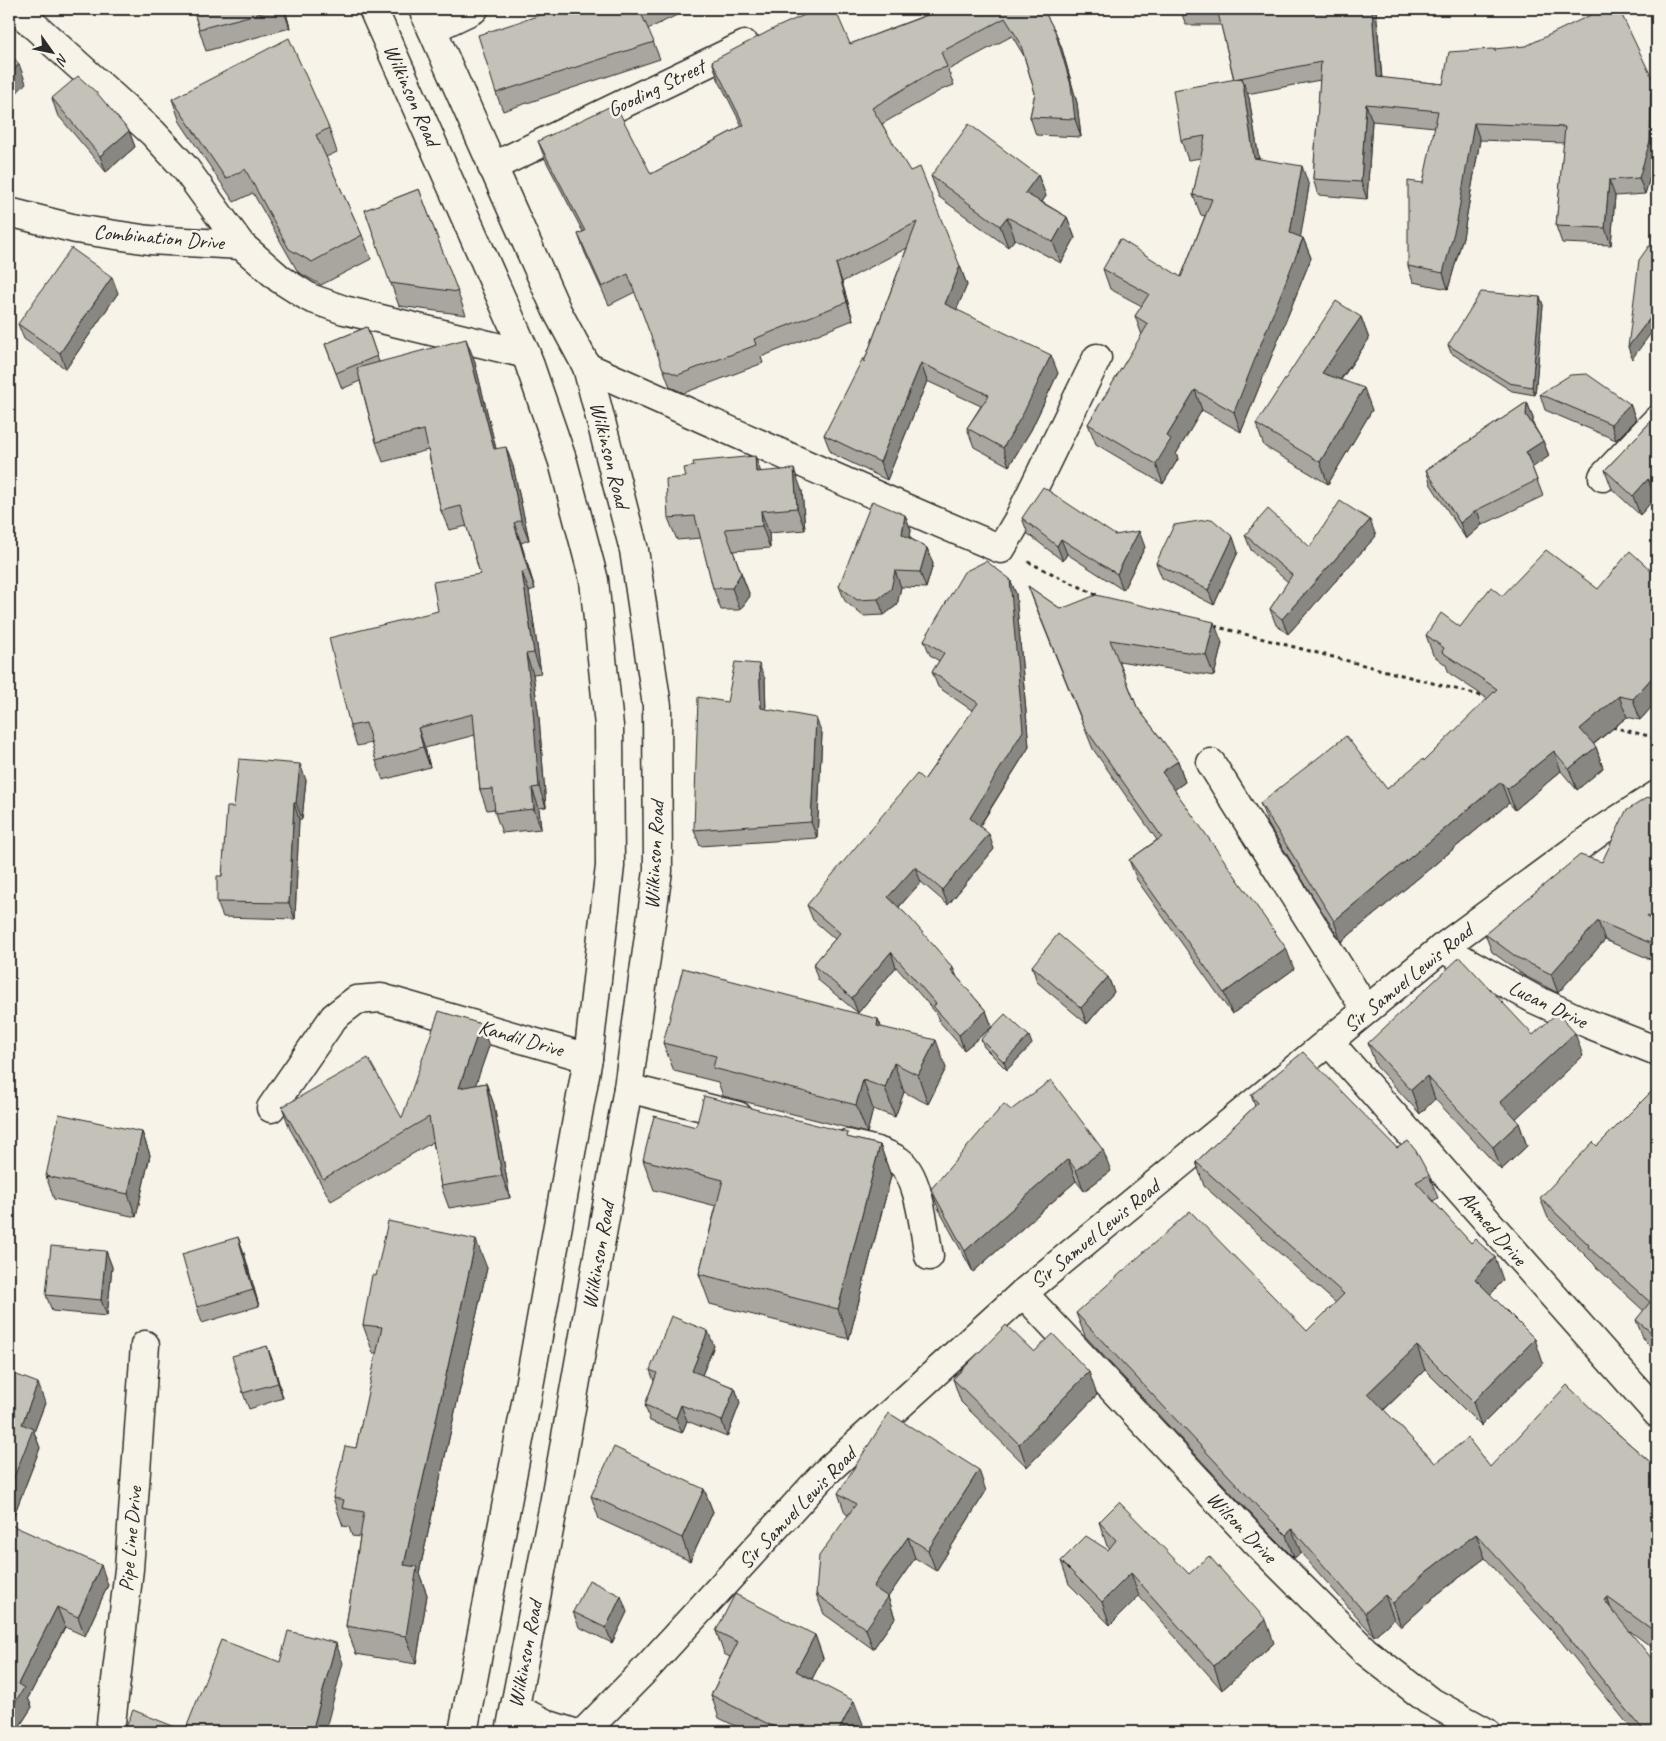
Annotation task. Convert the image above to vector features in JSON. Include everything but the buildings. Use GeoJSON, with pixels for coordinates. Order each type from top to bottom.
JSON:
{"type":"FeatureCollection","features":[{"type":"Feature","properties":{"kind":"main road"},"geometry":{"type":"LineString","coordinates":[[16,9],[153,133],[185,168],[241,245]]}},
{"type":"Feature","properties":{"kind":"main road","name":"Wilkinson Road"},"geometry":{"type":"LineString","coordinates":[[373,9],[526,354],[562,462],[594,580],[609,726],[610,866],[588,1058],[526,1403],[463,1732]]}},
{"type":"Feature","properties":{"kind":"main road"},"geometry":{"type":"LineString","coordinates":[[428,19],[474,9]]}},
{"type":"Feature","properties":{"kind":"main road","name":"Wilkinson Road"},"geometry":{"type":"LineString","coordinates":[[428,19],[557,311],[587,367],[634,550],[657,706],[658,871],[628,1088],[513,1720]]}},
{"type":"Feature","properties":{"kind":"main road","name":"Gooding Street"},"geometry":{"type":"LineString","coordinates":[[492,167],[768,34]]}},
{"type":"Feature","properties":{"kind":"main road","name":"Combination Drive"},"geometry":{"type":"LineString","coordinates":[[9,212],[76,229],[149,240],[241,245],[280,279],[310,298],[344,310],[526,354]]}},
{"type":"Feature","properties":{"kind":"main road"},"geometry":{"type":"LineString","coordinates":[[587,367],[657,397],[787,458],[1001,549],[1018,520],[1097,358]]}},
{"type":"Feature","properties":{"kind":"main road"},"geometry":{"type":"LineString","coordinates":[[1603,477],[1657,420]]}},
{"type":"Feature","properties":{"kind":"main road"},"geometry":{"type":"LineString","coordinates":[[1211,763],[1366,1010]]}},
{"type":"Feature","properties":{"kind":"main road","name":"Sir Samuel Lewis Road"},"geometry":{"type":"LineString","coordinates":[[584,1732],[644,1671],[826,1472],[1023,1294],[1442,948],[1599,832],[1657,795]]}},
{"type":"Feature","properties":{"kind":"main road","name":"Lucan Drive"},"geometry":{"type":"LineString","coordinates":[[1442,948],[1534,998],[1589,1024],[1657,1051]]}},
{"type":"Feature","properties":{"kind":"main road","name":"Kandil Drive"},"geometry":{"type":"LineString","coordinates":[[270,1108],[334,1017],[356,1000],[381,998],[588,1058]]}},
{"type":"Feature","properties":{"kind":"main road","name":"Ahmed Drive"},"geometry":{"type":"LineString","coordinates":[[1329,1042],[1657,1413]]}},
{"type":"Feature","properties":{"kind":"main road"},"geometry":{"type":"LineString","coordinates":[[628,1088],[760,1122]]}},
{"type":"Feature","properties":{"kind":"main road"},"geometry":{"type":"LineString","coordinates":[[826,1138],[882,1153],[900,1162],[913,1179],[929,1256]]}},
{"type":"Feature","properties":{"kind":"main road","name":"Wilson Drive"},"geometry":{"type":"LineString","coordinates":[[1023,1294],[1254,1540],[1365,1651],[1428,1700],[1486,1732]]}},
{"type":"Feature","properties":{"kind":"main road","name":"Pipe Line Drive"},"geometry":{"type":"LineString","coordinates":[[110,1732],[129,1569],[145,1345]]}},
{"type":"Feature","properties":{"kind":"main road"},"geometry":{"type":"LineString","coordinates":[[513,1720],[572,1732]]}},
{"type":"Feature","properties":{"kind":"path"},"geometry":{"type":"LineString","coordinates":[[1001,549],[1098,596],[1108,599]]}},
{"type":"Feature","properties":{"kind":"path"},"geometry":{"type":"LineString","coordinates":[[1205,624],[1494,699]]}},
{"type":"Feature","properties":{"kind":"path"},"geometry":{"type":"LineString","coordinates":[[1609,726],[1657,738]]}}]}
